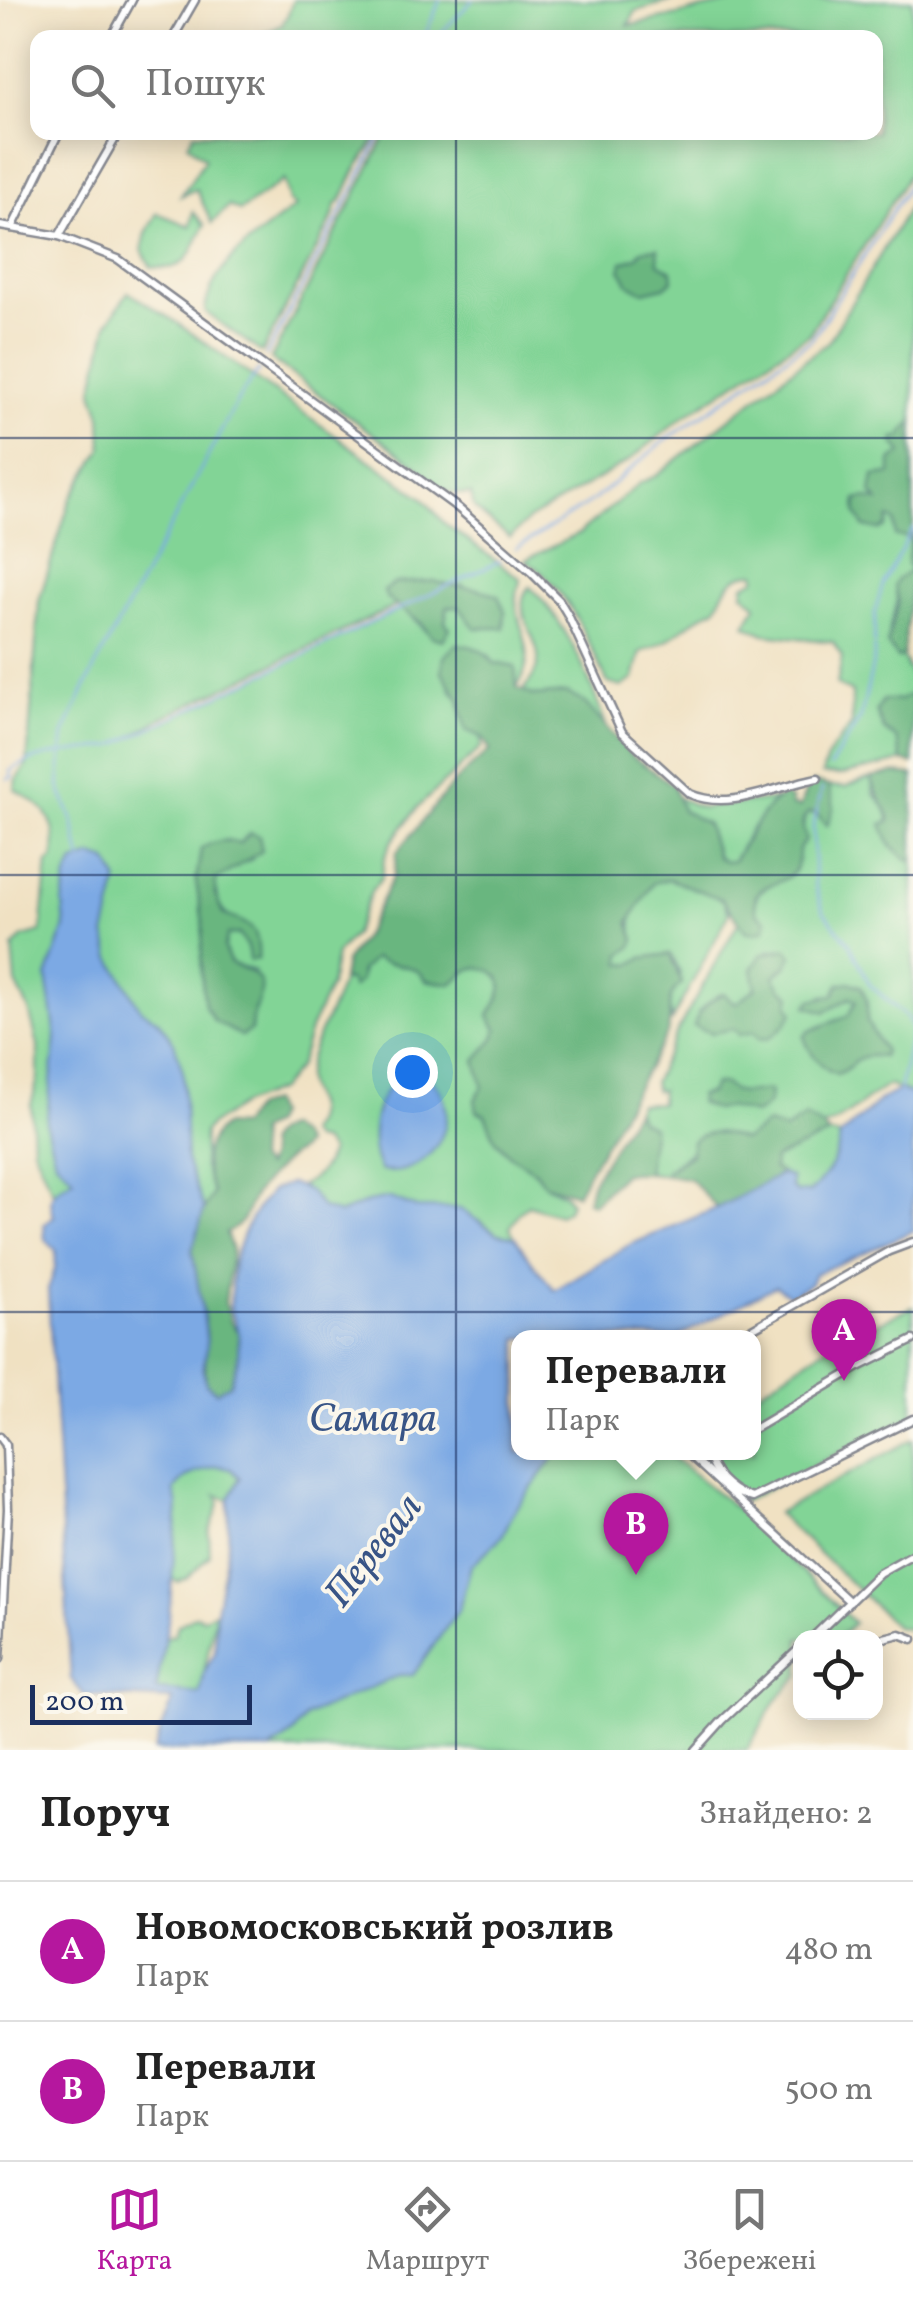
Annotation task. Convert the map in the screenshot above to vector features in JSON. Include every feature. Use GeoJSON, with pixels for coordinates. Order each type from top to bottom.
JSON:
{"type":"FeatureCollection","features":[{"type":"Feature","properties":{"kind":"street"},"geometry":{"type":"LineString","coordinates":[[116,30],[132,0]]}},
{"type":"Feature","properties":{"kind":"street"},"geometry":{"type":"LineString","coordinates":[[178,30],[195,0]]}},
{"type":"Feature","properties":{"kind":"street"},"geometry":{"type":"LineString","coordinates":[[12,228],[54,140]]}},
{"type":"Feature","properties":{"kind":"street"},"geometry":{"type":"LineString","coordinates":[[59,236],[115,140]]}},
{"type":"Feature","properties":{"kind":"street"},"geometry":{"type":"LineString","coordinates":[[0,226],[59,236],[118,259],[458,508],[559,600],[622,732],[690,794],[700,799],[722,800],[818,778]]}},
{"type":"Feature","properties":{"kind":"street"},"geometry":{"type":"LineString","coordinates":[[750,1330],[889,1251],[913,1242]]}},
{"type":"Feature","properties":{"kind":"street"},"geometry":{"type":"LineString","coordinates":[[761,1425],[913,1340]]}},
{"type":"Feature","properties":{"kind":"street"},"geometry":{"type":"LineString","coordinates":[[711,1460],[716,1473],[738,1493],[752,1498],[913,1420]]}},
{"type":"Feature","properties":{"kind":"street"},"geometry":{"type":"LineString","coordinates":[[0,1437],[6,1445],[8,1509],[0,1659]]}},
{"type":"Feature","properties":{"kind":"street"},"geometry":{"type":"LineString","coordinates":[[695,1460],[850,1602]]}},
{"type":"Feature","properties":{"kind":"street"},"geometry":{"type":"LineString","coordinates":[[820,1630],[879,1572],[913,1554]]}},
{"type":"Feature","properties":{"kind":"street"},"geometry":{"type":"LineString","coordinates":[[883,1638],[900,1634],[913,1639]]}},
{"type":"Feature","properties":{"kind":"street"},"geometry":{"type":"LineString","coordinates":[[696,1750],[793,1655]]}},
{"type":"Feature","properties":{"kind":"green space"},"geometry":{"type":"Polygon","coordinates":[[[293,0],[674,0],[636,11],[628,26],[745,0],[913,0],[913,168],[809,334],[682,418],[630,460],[528,520],[510,538],[474,508],[471,494],[441,488],[271,359],[383,140],[883,140],[883,30],[271,30],[287,17],[293,0]]]}},
{"type":"Feature","properties":{"kind":"green space"},"geometry":{"type":"Polygon","coordinates":[[[190,140],[375,140],[337,203],[262,353],[205,312],[209,295],[226,265],[295,207],[289,202],[284,180],[240,211],[229,206],[212,223],[196,189],[181,196],[205,159],[188,144],[190,140]]]}},
{"type":"Feature","properties":{"kind":"green space"},"geometry":{"type":"Polygon","coordinates":[[[913,200],[913,421],[900,438],[902,454],[894,458],[878,502],[858,500],[856,506],[861,518],[889,517],[897,530],[911,538],[907,564],[913,573],[897,579],[897,601],[888,639],[898,658],[903,657],[913,680],[913,693],[900,700],[884,730],[897,739],[902,761],[842,775],[822,774],[828,755],[852,724],[852,692],[837,685],[842,657],[833,642],[764,634],[745,625],[757,605],[743,593],[744,585],[756,579],[756,573],[735,579],[716,608],[641,652],[634,679],[621,687],[608,683],[554,585],[525,560],[580,533],[829,341],[913,200]]]}},
{"type":"Feature","properties":{"kind":"green space"},"geometry":{"type":"Polygon","coordinates":[[[193,212],[205,225],[191,253],[173,267],[151,267],[142,250],[157,213],[190,226],[193,212]]]}},
{"type":"Feature","properties":{"kind":"green space"},"geometry":{"type":"Polygon","coordinates":[[[658,248],[659,263],[672,271],[673,280],[664,287],[644,292],[628,283],[621,270],[623,262],[637,257],[642,250],[658,248]]]}},
{"type":"Feature","properties":{"kind":"green space"},"geometry":{"type":"Polygon","coordinates":[[[128,292],[423,498],[444,523],[521,579],[517,608],[527,657],[517,688],[514,667],[494,663],[488,654],[450,688],[459,699],[466,730],[482,737],[481,748],[417,808],[391,843],[382,877],[372,890],[354,934],[336,954],[330,986],[299,1066],[279,1090],[243,1104],[204,1132],[203,1165],[213,1193],[204,1210],[192,1180],[74,1178],[53,1192],[33,1148],[31,1105],[38,1078],[38,1046],[29,1010],[16,984],[13,948],[23,937],[41,932],[48,863],[53,859],[55,846],[48,817],[35,802],[15,790],[27,764],[39,601],[70,500],[102,449],[101,416],[93,391],[108,323],[128,292]],[[434,581],[387,599],[398,605],[163,717],[128,739],[402,608],[432,636],[445,622],[447,607],[459,606],[469,617],[463,585],[453,588],[434,581]],[[227,840],[196,881],[203,922],[201,974],[251,1029],[257,1007],[254,971],[230,963],[224,948],[227,935],[239,934],[250,959],[258,959],[220,906],[216,880],[228,869],[252,859],[240,843],[227,840]]]}},
{"type":"Feature","properties":{"kind":"green space"},"geometry":{"type":"Polygon","coordinates":[[[913,421],[913,570],[907,564],[911,538],[895,536],[894,521],[889,518],[886,527],[879,530],[864,527],[856,512],[857,500],[878,501],[871,493],[874,476],[891,474],[891,461],[902,453],[894,438],[900,438],[913,421]]]}},
{"type":"Feature","properties":{"kind":"green space"},"geometry":{"type":"Polygon","coordinates":[[[913,573],[903,657],[898,658],[887,644],[898,601],[894,586],[897,579],[913,573]]]}},
{"type":"Feature","properties":{"kind":"green space"},"geometry":{"type":"Polygon","coordinates":[[[434,581],[498,596],[505,612],[504,628],[475,628],[459,607],[447,607],[445,622],[450,628],[443,640],[432,637],[421,623],[387,599],[384,591],[395,583],[434,581]]]}},
{"type":"Feature","properties":{"kind":"green space"},"geometry":{"type":"Polygon","coordinates":[[[530,587],[567,635],[607,728],[567,693],[534,696],[523,691],[538,662],[522,604],[530,587]]]}},
{"type":"Feature","properties":{"kind":"green space"},"geometry":{"type":"Polygon","coordinates":[[[456,644],[478,649],[494,663],[515,667],[517,688],[534,696],[567,693],[585,703],[632,756],[673,785],[682,810],[707,824],[717,857],[725,862],[733,861],[762,815],[784,795],[792,800],[791,805],[800,807],[807,787],[815,782],[829,786],[834,807],[827,826],[817,814],[810,812],[804,818],[806,840],[799,849],[797,865],[783,880],[758,892],[757,913],[766,920],[765,929],[745,931],[722,899],[669,879],[653,883],[629,922],[635,940],[622,954],[621,963],[630,965],[642,958],[670,954],[682,984],[670,1001],[667,1034],[576,1194],[544,1184],[535,1171],[496,1141],[485,1115],[477,1111],[475,1100],[483,1086],[476,1060],[495,1038],[497,1029],[489,1016],[502,990],[495,973],[471,969],[452,984],[426,980],[416,970],[375,958],[361,970],[360,980],[353,988],[349,981],[342,980],[345,962],[364,936],[394,875],[397,852],[456,780],[490,750],[482,737],[466,730],[459,699],[442,672],[444,657],[456,644]]]}},
{"type":"Feature","properties":{"kind":"green space"},"geometry":{"type":"Polygon","coordinates":[[[913,693],[913,764],[902,761],[897,739],[884,730],[876,711],[883,700],[900,700],[913,693]]]}},
{"type":"Feature","properties":{"kind":"green space"},"geometry":{"type":"Polygon","coordinates":[[[893,773],[913,775],[913,863],[891,846],[882,824],[890,821],[871,778],[893,773]]]}},
{"type":"Feature","properties":{"kind":"green space"},"geometry":{"type":"Polygon","coordinates":[[[871,778],[874,794],[888,808],[891,846],[913,863],[913,1095],[888,1085],[823,1127],[811,1120],[785,1130],[767,1124],[744,1140],[718,1132],[666,1170],[667,1175],[648,1173],[647,1147],[652,1126],[640,1120],[638,1104],[660,1103],[661,1090],[656,1091],[653,1083],[739,921],[757,913],[760,892],[780,881],[799,849],[805,816],[810,812],[829,822],[833,807],[829,786],[845,787],[871,778]],[[786,949],[768,951],[755,980],[756,988],[737,1003],[717,996],[698,1012],[724,1029],[734,1029],[789,1005],[774,976],[787,965],[786,949]],[[834,995],[822,996],[842,1002],[851,998],[857,1001],[848,1016],[809,1031],[807,1046],[829,1071],[864,1054],[882,1056],[867,1022],[867,1000],[834,995]]]}},
{"type":"Feature","properties":{"kind":"green space"},"geometry":{"type":"Polygon","coordinates":[[[676,797],[702,808],[775,799],[733,861],[725,863],[717,857],[707,824],[682,810],[676,797]]]}},
{"type":"Feature","properties":{"kind":"green space"},"geometry":{"type":"Polygon","coordinates":[[[250,833],[259,836],[262,851],[216,880],[215,894],[223,914],[246,924],[257,939],[258,959],[250,960],[239,934],[228,935],[224,948],[230,963],[261,983],[251,1030],[241,1036],[214,1021],[205,1006],[201,974],[203,922],[196,881],[201,849],[219,841],[240,843],[250,833]]]}},
{"type":"Feature","properties":{"kind":"green space"},"geometry":{"type":"Polygon","coordinates":[[[669,879],[723,899],[729,914],[672,1020],[668,1002],[680,973],[671,954],[642,958],[630,966],[621,963],[621,954],[635,940],[632,916],[637,903],[653,882],[669,879]]]}},
{"type":"Feature","properties":{"kind":"green space"},"geometry":{"type":"Polygon","coordinates":[[[787,949],[792,955],[774,976],[791,995],[789,1005],[793,1012],[785,1025],[768,1039],[759,1038],[754,1032],[739,1035],[734,1029],[711,1033],[694,1026],[701,1011],[719,996],[724,993],[737,1003],[756,988],[752,969],[762,954],[787,949]]]}},
{"type":"Feature","properties":{"kind":"green space"},"geometry":{"type":"Polygon","coordinates":[[[375,958],[410,967],[426,980],[451,984],[476,968],[498,977],[502,990],[489,1016],[498,1030],[476,1060],[484,1086],[475,1100],[496,1141],[535,1171],[544,1184],[564,1194],[570,1202],[567,1210],[559,1215],[528,1205],[510,1228],[515,1237],[498,1234],[480,1221],[416,1208],[390,1198],[339,1214],[322,1208],[301,1185],[320,1172],[330,1151],[307,1132],[315,1116],[306,1082],[312,1050],[342,980],[349,981],[352,987],[360,980],[366,964],[375,958]]]}},
{"type":"Feature","properties":{"kind":"green space"},"geometry":{"type":"Polygon","coordinates":[[[839,984],[861,986],[867,1000],[867,1022],[884,1051],[882,1057],[861,1058],[837,1074],[817,1059],[804,1037],[809,1031],[848,1016],[856,1001],[850,998],[825,1012],[807,1006],[811,1000],[834,995],[839,984]]]}},
{"type":"Feature","properties":{"kind":"green space"},"geometry":{"type":"Polygon","coordinates":[[[714,1084],[725,1084],[740,1093],[770,1091],[769,1099],[754,1114],[727,1107],[715,1110],[699,1103],[699,1095],[710,1093],[714,1084]]]}},
{"type":"Feature","properties":{"kind":"green space"},"geometry":{"type":"Polygon","coordinates":[[[271,1102],[276,1115],[272,1124],[259,1131],[257,1160],[265,1167],[269,1156],[267,1142],[287,1127],[304,1145],[268,1178],[242,1221],[226,1233],[232,1250],[225,1302],[239,1334],[238,1360],[230,1384],[217,1392],[206,1384],[206,1330],[192,1252],[196,1229],[213,1193],[205,1156],[211,1139],[225,1125],[240,1126],[255,1107],[271,1102]]]}},
{"type":"Feature","properties":{"kind":"green space"},"geometry":{"type":"Polygon","coordinates":[[[636,1109],[640,1120],[652,1126],[648,1173],[624,1173],[593,1204],[587,1201],[591,1183],[636,1109]]]}},
{"type":"Feature","properties":{"kind":"green space"},"geometry":{"type":"Polygon","coordinates":[[[805,1117],[829,1134],[774,1159],[773,1169],[782,1174],[717,1208],[690,1179],[667,1175],[666,1171],[691,1154],[692,1141],[705,1134],[744,1140],[767,1124],[785,1130],[805,1117]]]}},
{"type":"Feature","properties":{"kind":"green space"},"geometry":{"type":"Polygon","coordinates":[[[829,1134],[840,1136],[831,1167],[810,1193],[798,1193],[791,1188],[791,1178],[773,1169],[774,1159],[829,1134]]]}},
{"type":"Feature","properties":{"kind":"green space"},"geometry":{"type":"Polygon","coordinates":[[[913,1307],[913,1416],[744,1501],[700,1460],[761,1460],[761,1390],[829,1345],[913,1307]]]}},
{"type":"Feature","properties":{"kind":"green space"},"geometry":{"type":"Polygon","coordinates":[[[913,1439],[913,1629],[897,1627],[777,1513],[913,1439]]]}},
{"type":"Feature","properties":{"kind":"green space"},"geometry":{"type":"Polygon","coordinates":[[[552,1460],[676,1460],[746,1516],[854,1623],[846,1630],[793,1630],[793,1682],[777,1699],[747,1750],[270,1750],[293,1733],[306,1716],[399,1674],[413,1675],[459,1609],[471,1565],[502,1536],[513,1513],[552,1460]]]}},
{"type":"Feature","properties":{"kind":"green space"},"geometry":{"type":"Polygon","coordinates":[[[218,1466],[231,1469],[240,1477],[229,1500],[216,1495],[220,1502],[209,1533],[210,1555],[178,1582],[170,1578],[178,1505],[173,1490],[193,1474],[218,1466]]]}},
{"type":"Feature","properties":{"kind":"green space"},"geometry":{"type":"Polygon","coordinates":[[[216,1611],[200,1694],[155,1690],[165,1638],[195,1615],[203,1618],[216,1611]]]}},
{"type":"Feature","properties":{"kind":"water","name":"Самара"},"geometry":{"type":"Polygon","coordinates":[[[92,856],[108,861],[118,880],[105,935],[111,958],[141,1010],[158,1020],[174,1043],[183,1072],[186,1160],[204,1210],[192,1250],[205,1326],[207,1348],[203,1369],[206,1384],[216,1392],[230,1384],[238,1360],[239,1334],[230,1307],[233,1262],[244,1231],[272,1190],[291,1183],[309,1191],[322,1208],[339,1214],[390,1198],[416,1208],[460,1209],[498,1234],[515,1237],[555,1290],[629,1245],[717,1208],[782,1174],[791,1178],[791,1188],[798,1193],[810,1192],[831,1167],[840,1136],[882,1099],[899,1090],[913,1095],[913,1231],[815,1274],[811,1283],[790,1296],[776,1286],[691,1330],[511,1330],[511,1460],[552,1460],[513,1513],[502,1536],[471,1566],[459,1609],[413,1675],[399,1675],[306,1716],[293,1733],[270,1750],[154,1750],[173,1700],[84,1695],[71,1679],[48,1290],[56,1250],[45,1239],[44,1225],[54,1216],[54,1192],[74,1178],[55,1160],[46,1125],[56,1038],[47,977],[65,927],[67,877],[74,863],[92,856]],[[218,1466],[199,1471],[174,1490],[178,1505],[169,1616],[156,1690],[200,1694],[205,1671],[215,1652],[216,1611],[228,1546],[229,1500],[240,1478],[231,1469],[218,1466]]]}},
{"type":"Feature","properties":{"kind":"water"},"geometry":{"type":"Polygon","coordinates":[[[415,1075],[431,1078],[442,1094],[445,1127],[432,1152],[421,1161],[409,1168],[381,1171],[373,1139],[379,1103],[392,1085],[415,1075]]]}},
{"type":"Feature","properties":{"kind":"waterway"},"geometry":{"type":"LineString","coordinates":[[427,30],[440,0]]}},
{"type":"Feature","properties":{"kind":"waterway"},"geometry":{"type":"LineString","coordinates":[[444,30],[473,0]]}},
{"type":"Feature","properties":{"kind":"waterway"},"geometry":{"type":"LineString","coordinates":[[266,356],[379,140]]}},
{"type":"Feature","properties":{"kind":"waterway"},"geometry":{"type":"LineString","coordinates":[[516,549],[595,499],[663,442],[812,339],[913,178]]}},
{"type":"Feature","properties":{"kind":"waterway"},"geometry":{"type":"LineString","coordinates":[[81,860],[73,821],[59,786],[64,734],[94,669],[240,396],[259,370]]}},
{"type":"Feature","properties":{"kind":"waterway"},"geometry":{"type":"LineString","coordinates":[[830,767],[861,717],[874,658],[875,612],[883,584],[913,529]]}},
{"type":"Feature","properties":{"kind":"waterway"},"geometry":{"type":"LineString","coordinates":[[8,779],[12,777],[10,771],[34,759],[113,746],[500,561]]}},
{"type":"Feature","properties":{"kind":"waterway"},"geometry":{"type":"LineString","coordinates":[[822,789],[813,827],[815,886],[823,911],[850,944],[870,985],[907,1018],[912,1030],[899,1091]]}},
{"type":"Feature","properties":{"kind":"place","name":"Новомосковський розлив"},"geometry":{"type":"Point","coordinates":[844,1381]}},
{"type":"Feature","properties":{"kind":"place","name":"Перевали"},"geometry":{"type":"Point","coordinates":[636,1575]}},
{"type":"Feature","properties":{"kind":"water label","name":"Перевал"},"geometry":{"type":"Point","coordinates":[372,1549]}}]}
